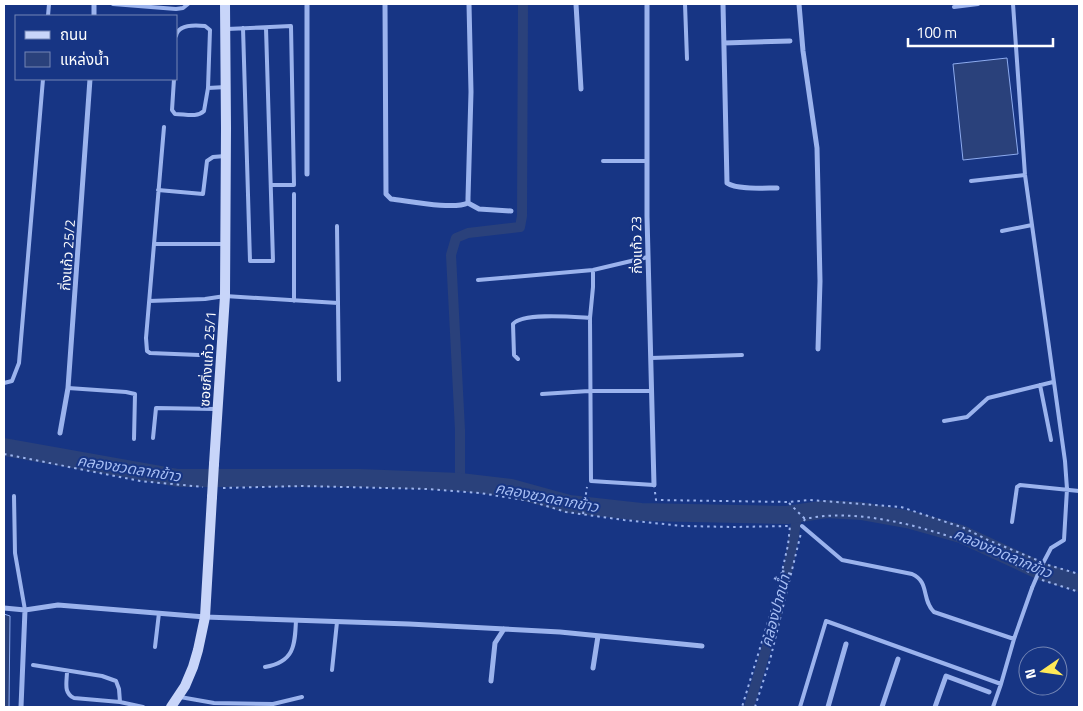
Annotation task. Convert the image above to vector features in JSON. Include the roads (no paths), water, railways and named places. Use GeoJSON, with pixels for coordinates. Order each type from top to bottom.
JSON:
{"type":"FeatureCollection","features":[{"type":"Feature","properties":{"kind":"street","name":"ซอยกิ่งแก้ว 25/1"},"geometry":{"type":"LineString","coordinates":[[171,707],[193,667],[205,617],[225,296],[225,4]]}},
{"type":"Feature","properties":{"kind":"street"},"geometry":{"type":"LineString","coordinates":[[307,4],[307,174]]}},
{"type":"Feature","properties":{"kind":"street"},"geometry":{"type":"LineString","coordinates":[[385,4],[386,194],[391,200],[451,206],[468,203]]}},
{"type":"Feature","properties":{"kind":"street"},"geometry":{"type":"LineString","coordinates":[[468,203],[471,92],[469,4]]}},
{"type":"Feature","properties":{"kind":"street"},"geometry":{"type":"LineString","coordinates":[[576,4],[581,89]]}},
{"type":"Feature","properties":{"kind":"street","name":"กิ่งแก้ว 23"},"geometry":{"type":"LineString","coordinates":[[647,4],[648,258],[654,485]]}},
{"type":"Feature","properties":{"kind":"street"},"geometry":{"type":"LineString","coordinates":[[723,4],[727,183],[736,187],[777,188]]}},
{"type":"Feature","properties":{"kind":"street"},"geometry":{"type":"LineString","coordinates":[[799,4],[803,51],[817,148],[820,281],[818,349]]}},
{"type":"Feature","properties":{"kind":"street"},"geometry":{"type":"LineString","coordinates":[[724,43],[790,41]]}},
{"type":"Feature","properties":{"kind":"street","name":"กิ่งแก้ว 25/2"},"geometry":{"type":"LineString","coordinates":[[60,433],[68,388],[90,80]]}},
{"type":"Feature","properties":{"kind":"street"},"geometry":{"type":"LineString","coordinates":[[468,203],[479,209],[511,211]]}},
{"type":"Feature","properties":{"kind":"street"},"geometry":{"type":"LineString","coordinates":[[4,608],[25,610],[58,605],[205,617],[504,629],[702,646]]}},
{"type":"Feature","properties":{"kind":"street"},"geometry":{"type":"LineString","coordinates":[[21,707],[25,610]]}},
{"type":"Feature","properties":{"kind":"street"},"geometry":{"type":"LineString","coordinates":[[492,681],[495,643],[504,629]]}},
{"type":"Feature","properties":{"kind":"street"},"geometry":{"type":"LineString","coordinates":[[594,668],[598,636]]}},
{"type":"Feature","properties":{"kind":"street"},"geometry":{"type":"LineString","coordinates":[[828,707],[846,644]]}},
{"type":"Feature","properties":{"kind":"street"},"geometry":{"type":"LineString","coordinates":[[882,707],[898,659]]}},
{"type":"Feature","properties":{"kind":"street"},"geometry":{"type":"LineString","coordinates":[[936,707],[946,676],[989,692]]}},
{"type":"Feature","properties":{"kind":"lane"},"geometry":{"type":"LineString","coordinates":[[113,4],[176,9],[183,8],[188,4]]}},
{"type":"Feature","properties":{"kind":"lane"},"geometry":{"type":"LineString","coordinates":[[685,4],[687,59]]}},
{"type":"Feature","properties":{"kind":"lane"},"geometry":{"type":"LineString","coordinates":[[954,7],[978,4]]}},
{"type":"Feature","properties":{"kind":"lane"},"geometry":{"type":"LineString","coordinates":[[993,707],[1032,588],[1051,548],[1064,540],[1067,489],[1062,429],[1053,382],[1026,175],[1013,4]]}},
{"type":"Feature","properties":{"kind":"lane"},"geometry":{"type":"LineString","coordinates":[[174,80],[172,110],[175,114],[202,114],[208,88],[210,30],[205,26],[182,28],[178,31]]}},
{"type":"Feature","properties":{"kind":"lane"},"geometry":{"type":"LineString","coordinates":[[225,29],[292,26],[294,185],[271,186]]}},
{"type":"Feature","properties":{"kind":"lane"},"geometry":{"type":"LineString","coordinates":[[243,28],[250,261],[273,261],[266,28]]}},
{"type":"Feature","properties":{"kind":"lane"},"geometry":{"type":"LineString","coordinates":[[4,383],[12,381],[19,363],[43,80]]}},
{"type":"Feature","properties":{"kind":"lane"},"geometry":{"type":"LineString","coordinates":[[208,88],[226,87]]}},
{"type":"Feature","properties":{"kind":"lane"},"geometry":{"type":"LineString","coordinates":[[164,127],[146,338],[147,350],[150,353],[199,355]]}},
{"type":"Feature","properties":{"kind":"lane"},"geometry":{"type":"LineString","coordinates":[[158,190],[203,194],[207,161],[213,156],[226,156]]}},
{"type":"Feature","properties":{"kind":"lane"},"geometry":{"type":"LineString","coordinates":[[603,161],[647,161]]}},
{"type":"Feature","properties":{"kind":"lane"},"geometry":{"type":"LineString","coordinates":[[971,181],[1026,175]]}},
{"type":"Feature","properties":{"kind":"lane"},"geometry":{"type":"LineString","coordinates":[[294,194],[294,301]]}},
{"type":"Feature","properties":{"kind":"lane"},"geometry":{"type":"LineString","coordinates":[[1002,231],[1032,225]]}},
{"type":"Feature","properties":{"kind":"lane"},"geometry":{"type":"LineString","coordinates":[[337,226],[339,380]]}},
{"type":"Feature","properties":{"kind":"lane"},"geometry":{"type":"LineString","coordinates":[[154,244],[225,244]]}},
{"type":"Feature","properties":{"kind":"lane"},"geometry":{"type":"LineString","coordinates":[[478,280],[593,270],[648,258]]}},
{"type":"Feature","properties":{"kind":"lane"},"geometry":{"type":"LineString","coordinates":[[593,270],[589,391],[591,482],[654,485]]}},
{"type":"Feature","properties":{"kind":"lane"},"geometry":{"type":"LineString","coordinates":[[149,301],[206,300],[225,296],[338,304]]}},
{"type":"Feature","properties":{"kind":"lane"},"geometry":{"type":"LineString","coordinates":[[518,359],[514,355],[513,324],[516,320],[526,317],[590,318]]}},
{"type":"Feature","properties":{"kind":"lane"},"geometry":{"type":"LineString","coordinates":[[651,358],[742,355]]}},
{"type":"Feature","properties":{"kind":"lane"},"geometry":{"type":"LineString","coordinates":[[944,421],[967,417],[988,398],[1053,382]]}},
{"type":"Feature","properties":{"kind":"lane"},"geometry":{"type":"LineString","coordinates":[[1040,384],[1051,440]]}},
{"type":"Feature","properties":{"kind":"lane"},"geometry":{"type":"LineString","coordinates":[[68,388],[135,394],[134,439]]}},
{"type":"Feature","properties":{"kind":"lane"},"geometry":{"type":"LineString","coordinates":[[542,394],[589,391],[652,391]]}},
{"type":"Feature","properties":{"kind":"lane"},"geometry":{"type":"LineString","coordinates":[[153,438],[156,408],[218,409]]}},
{"type":"Feature","properties":{"kind":"lane"},"geometry":{"type":"LineString","coordinates":[[1012,522],[1017,487],[1020,485],[1079,491]]}},
{"type":"Feature","properties":{"kind":"lane"},"geometry":{"type":"LineString","coordinates":[[14,496],[15,553],[25,610]]}},
{"type":"Feature","properties":{"kind":"lane"},"geometry":{"type":"LineString","coordinates":[[802,526],[842,560],[912,574],[919,578],[930,607],[934,612],[1014,639]]}},
{"type":"Feature","properties":{"kind":"lane"},"geometry":{"type":"LineString","coordinates":[[155,647],[159,613]]}},
{"type":"Feature","properties":{"kind":"lane"},"geometry":{"type":"LineString","coordinates":[[265,667],[279,664],[294,647],[296,620]]}},
{"type":"Feature","properties":{"kind":"lane"},"geometry":{"type":"LineString","coordinates":[[800,707],[826,621],[1001,684]]}},
{"type":"Feature","properties":{"kind":"lane"},"geometry":{"type":"LineString","coordinates":[[332,670],[337,622]]}},
{"type":"Feature","properties":{"kind":"lane"},"geometry":{"type":"LineString","coordinates":[[33,665],[102,676],[116,681],[120,702]]}},
{"type":"Feature","properties":{"kind":"lane"},"geometry":{"type":"LineString","coordinates":[[68,671],[66,692],[74,698],[120,702],[143,707]]}},
{"type":"Feature","properties":{"kind":"lane"},"geometry":{"type":"LineString","coordinates":[[177,697],[214,703],[273,704],[302,697]]}},
{"type":"Feature","properties":{"kind":"water"},"geometry":{"type":"Polygon","coordinates":[[[1007,58],[1018,154],[963,160],[953,64],[1007,58]]]}},
{"type":"Feature","properties":{"kind":"water"},"geometry":{"type":"Polygon","coordinates":[[[4,614],[10,616],[9,707],[4,707],[4,614]]]}},
{"type":"Feature","properties":{"kind":"waterway"},"geometry":{"type":"LineString","coordinates":[[460,482],[460,430],[451,255],[456,238],[468,233],[520,227],[522,216],[523,4]]}},
{"type":"Feature","properties":{"kind":"waterway","name":"คลองชวดลากข้าว"},"geometry":{"type":"LineString","coordinates":[[4,447],[178,478],[359,478],[460,482],[511,488],[569,504],[641,512],[787,515],[827,509],[861,511],[911,520],[961,534],[1043,572],[1079,583]]}},
{"type":"Feature","properties":{"kind":"waterway","name":"คลองปากน้ำ"},"geometry":{"type":"LineString","coordinates":[[749,707],[789,563],[797,514]]}}]}
